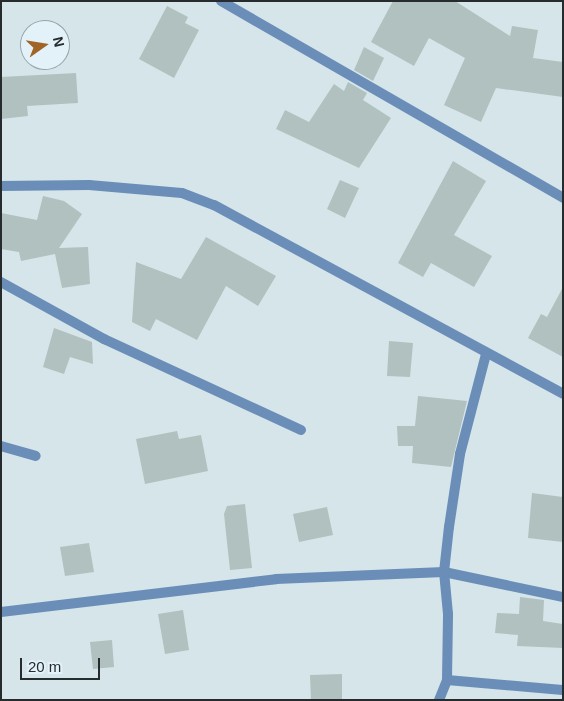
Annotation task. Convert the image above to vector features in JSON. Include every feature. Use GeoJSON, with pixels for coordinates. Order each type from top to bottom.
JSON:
{"type":"FeatureCollection","features":[{"type":"Feature","properties":{"kind":"street"},"geometry":{"type":"LineString","coordinates":[[221,1],[563,198]]}},
{"type":"Feature","properties":{"kind":"street"},"geometry":{"type":"LineString","coordinates":[[1,186],[88,185],[182,193],[214,205],[563,394]]}},
{"type":"Feature","properties":{"kind":"street"},"geometry":{"type":"LineString","coordinates":[[1,282],[104,339],[301,430]]}},
{"type":"Feature","properties":{"kind":"street"},"geometry":{"type":"LineString","coordinates":[[439,700],[447,680],[448,614],[444,572],[460,454],[486,354]]}},
{"type":"Feature","properties":{"kind":"street"},"geometry":{"type":"LineString","coordinates":[[1,446],[36,456]]}},
{"type":"Feature","properties":{"kind":"street"},"geometry":{"type":"LineString","coordinates":[[1,612],[276,579],[444,572],[563,597]]}},
{"type":"Feature","properties":{"kind":"street"},"geometry":{"type":"LineString","coordinates":[[447,680],[563,690]]}},
{"type":"Feature","properties":{"kind":"building"},"geometry":{"type":"Polygon","coordinates":[[[393,1],[455,1],[510,36],[512,26],[538,30],[533,58],[563,62],[563,97],[496,88],[481,122],[444,105],[465,58],[429,38],[414,66],[371,42],[393,1]]]}},
{"type":"Feature","properties":{"kind":"building"},"geometry":{"type":"Polygon","coordinates":[[[167,6],[188,17],[185,23],[199,30],[174,78],[139,59],[167,6]]]}},
{"type":"Feature","properties":{"kind":"building"},"geometry":{"type":"Polygon","coordinates":[[[364,47],[384,58],[373,81],[354,70],[364,47]]]}},
{"type":"Feature","properties":{"kind":"building"},"geometry":{"type":"Polygon","coordinates":[[[76,73],[78,103],[27,106],[28,116],[1,119],[1,77],[76,73]]]}},
{"type":"Feature","properties":{"kind":"building"},"geometry":{"type":"Polygon","coordinates":[[[348,82],[367,93],[363,100],[391,118],[359,168],[276,129],[285,110],[309,122],[334,84],[344,91],[348,82]]]}},
{"type":"Feature","properties":{"kind":"building"},"geometry":{"type":"Polygon","coordinates":[[[453,161],[486,181],[454,235],[492,256],[474,287],[431,263],[423,277],[398,263],[453,161]]]}},
{"type":"Feature","properties":{"kind":"building"},"geometry":{"type":"Polygon","coordinates":[[[340,180],[359,188],[345,218],[327,209],[340,180]]]}},
{"type":"Feature","properties":{"kind":"building"},"geometry":{"type":"Polygon","coordinates":[[[43,196],[64,201],[82,214],[59,248],[88,247],[90,284],[62,288],[55,254],[21,261],[19,252],[1,249],[1,213],[37,220],[43,196]]]}},
{"type":"Feature","properties":{"kind":"building"},"geometry":{"type":"Polygon","coordinates":[[[206,237],[276,276],[258,306],[226,286],[197,340],[156,319],[150,331],[132,322],[136,262],[181,279],[206,237]]]}},
{"type":"Feature","properties":{"kind":"building"},"geometry":{"type":"Polygon","coordinates":[[[563,287],[563,357],[528,338],[541,314],[547,317],[563,287]]]}},
{"type":"Feature","properties":{"kind":"building"},"geometry":{"type":"Polygon","coordinates":[[[54,328],[92,342],[93,364],[70,357],[64,374],[43,367],[54,328]]]}},
{"type":"Feature","properties":{"kind":"building"},"geometry":{"type":"Polygon","coordinates":[[[389,341],[413,343],[410,377],[387,376],[389,341]]]}},
{"type":"Feature","properties":{"kind":"building"},"geometry":{"type":"Polygon","coordinates":[[[418,396],[467,401],[451,467],[412,463],[413,446],[398,446],[397,426],[415,426],[418,396]]]}},
{"type":"Feature","properties":{"kind":"building"},"geometry":{"type":"Polygon","coordinates":[[[177,431],[179,439],[201,435],[208,471],[145,484],[136,439],[177,431]]]}},
{"type":"Feature","properties":{"kind":"building"},"geometry":{"type":"Polygon","coordinates":[[[532,493],[563,497],[563,542],[528,538],[532,493]]]}},
{"type":"Feature","properties":{"kind":"building"},"geometry":{"type":"Polygon","coordinates":[[[245,504],[252,568],[230,570],[224,514],[227,506],[245,504]]]}},
{"type":"Feature","properties":{"kind":"building"},"geometry":{"type":"Polygon","coordinates":[[[327,507],[333,535],[299,542],[293,514],[327,507]]]}},
{"type":"Feature","properties":{"kind":"building"},"geometry":{"type":"Polygon","coordinates":[[[89,543],[94,572],[65,576],[60,547],[89,543]]]}},
{"type":"Feature","properties":{"kind":"building"},"geometry":{"type":"Polygon","coordinates":[[[520,597],[544,600],[543,621],[563,624],[563,648],[517,646],[518,635],[495,633],[497,613],[519,614],[520,597]]]}},
{"type":"Feature","properties":{"kind":"building"},"geometry":{"type":"Polygon","coordinates":[[[183,610],[189,650],[165,654],[158,614],[183,610]]]}},
{"type":"Feature","properties":{"kind":"building"},"geometry":{"type":"Polygon","coordinates":[[[112,640],[114,667],[93,669],[90,642],[112,640]]]}},
{"type":"Feature","properties":{"kind":"building"},"geometry":{"type":"Polygon","coordinates":[[[342,674],[342,700],[311,700],[310,675],[342,674]]]}}]}
